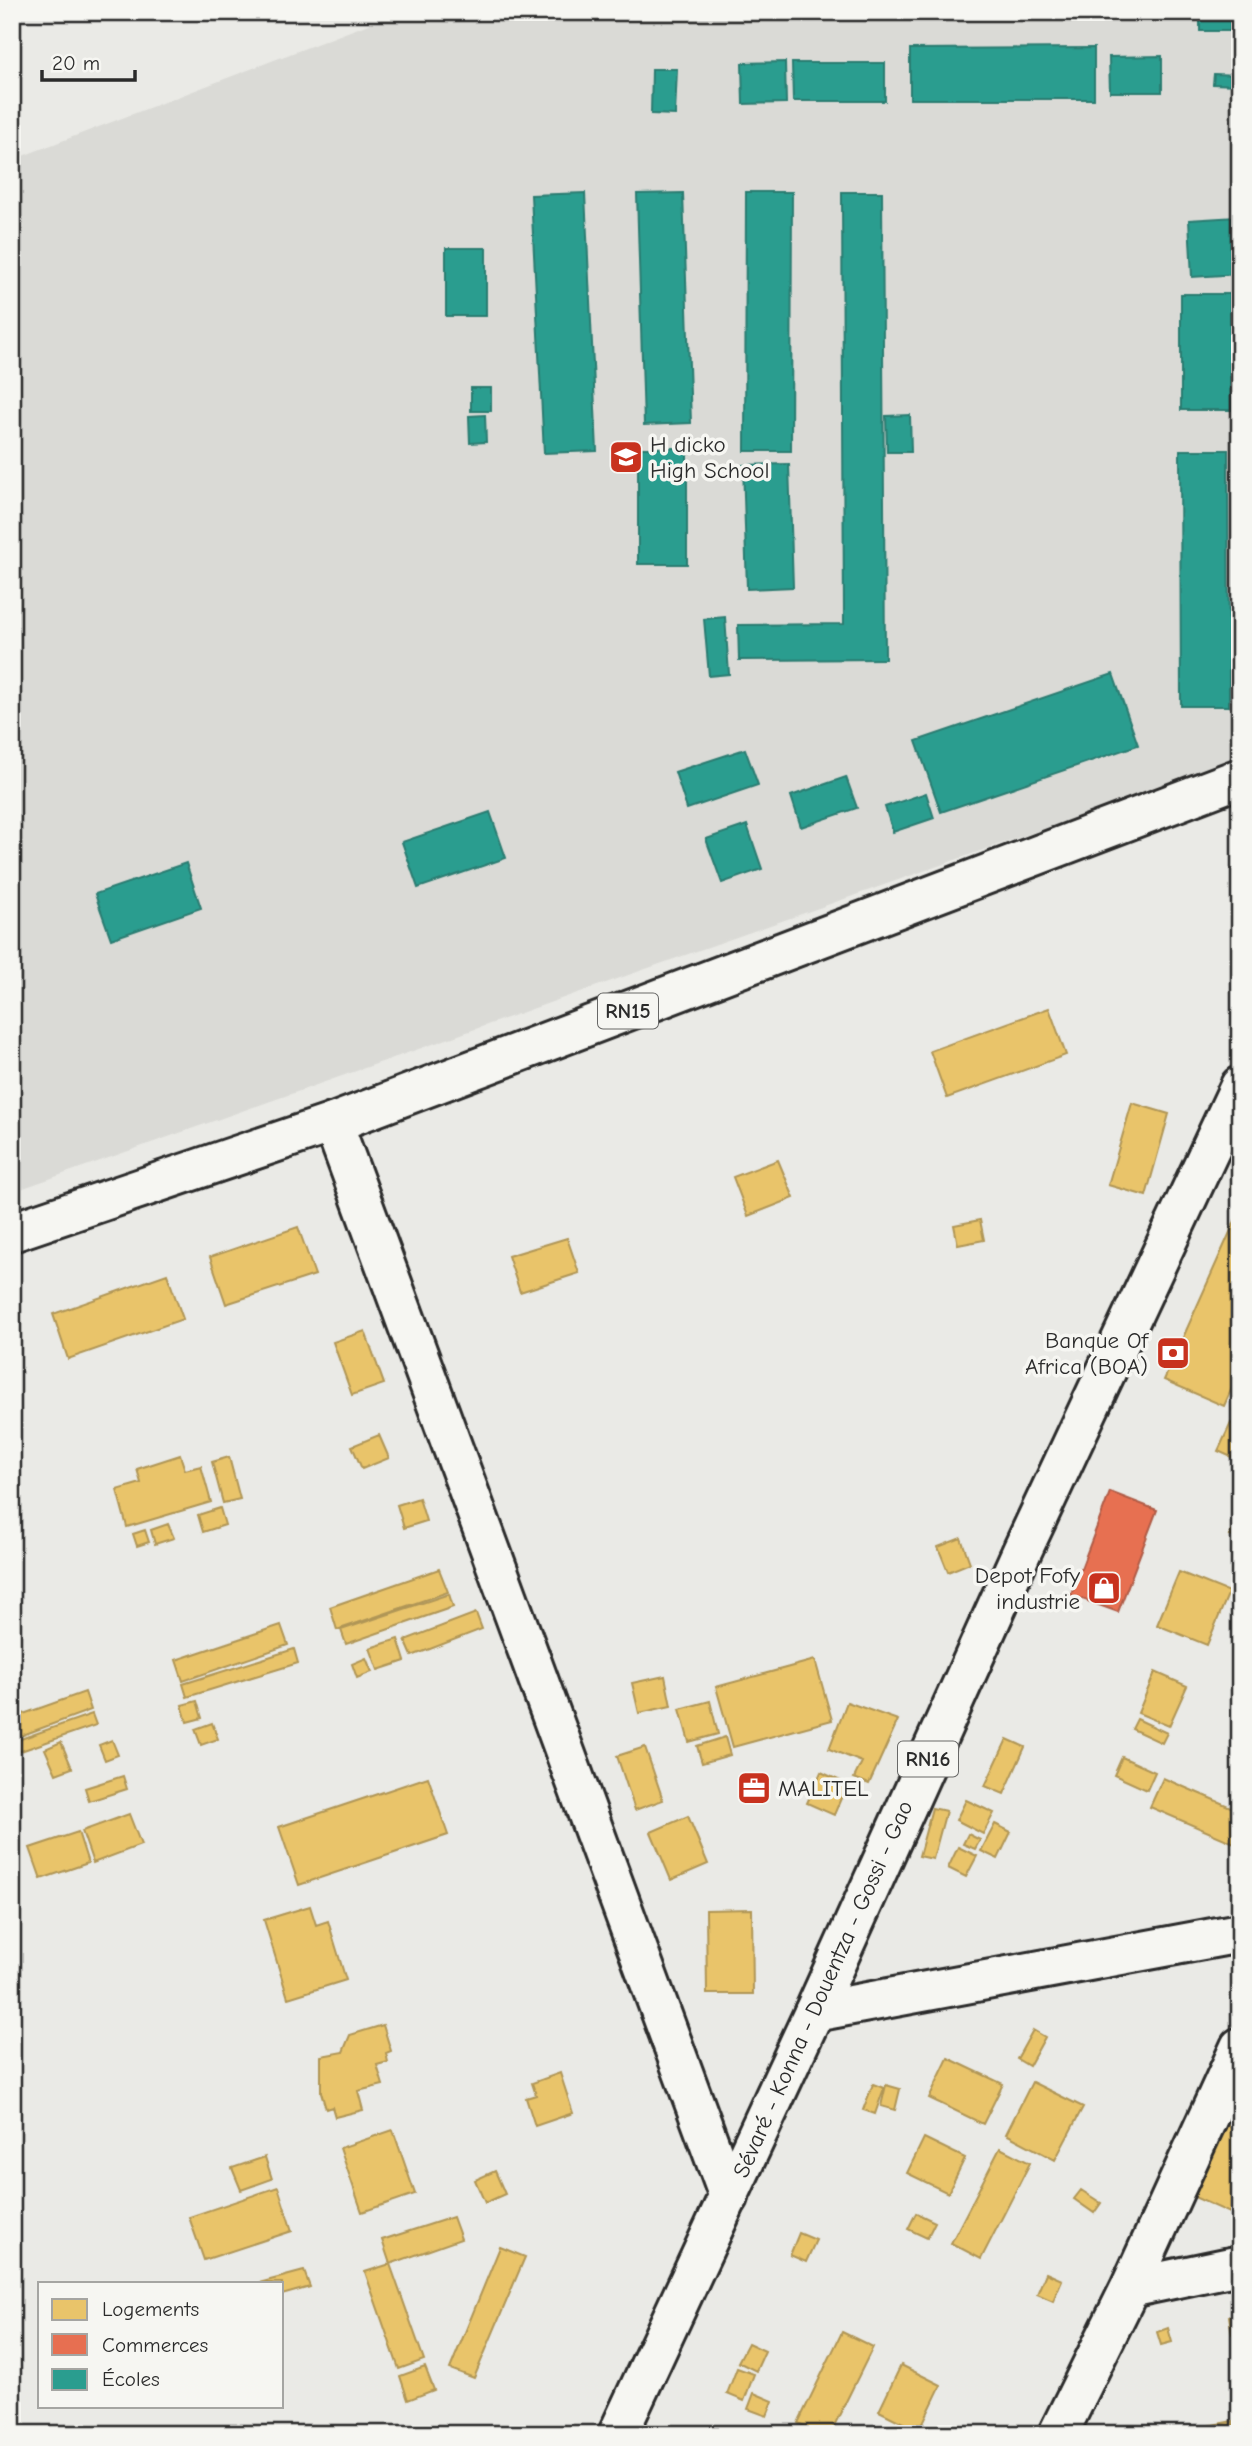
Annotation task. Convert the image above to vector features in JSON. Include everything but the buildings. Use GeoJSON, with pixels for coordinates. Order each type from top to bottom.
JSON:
{"type":"FeatureCollection","features":[{"type":"Feature","properties":{"kind":"main road","name":"RN15"},"geometry":{"type":"LineString","coordinates":[[12,1232],[333,1124],[1240,778]]}},
{"type":"Feature","properties":{"kind":"main road","name":"Sévaré - Konna - Douentza - Gossi - Gao"},"geometry":{"type":"LineString","coordinates":[[618,2434],[814,2012],[1022,1550],[1240,1086]]}},
{"type":"Feature","properties":{"kind":"main road"},"geometry":{"type":"LineString","coordinates":[[333,1124],[729,2197]]}},
{"type":"Feature","properties":{"kind":"main road"},"geometry":{"type":"LineString","coordinates":[[814,2012],[1240,1933]]}},
{"type":"Feature","properties":{"kind":"main road"},"geometry":{"type":"LineString","coordinates":[[1058,2434],[1130,2288],[1240,2047]]}},
{"type":"Feature","properties":{"kind":"main road"},"geometry":{"type":"LineString","coordinates":[[1130,2288],[1240,2265]]}},
{"type":"Feature","properties":{"kind":"shaded area","name":"H dicko High School"},"geometry":{"type":"Polygon","coordinates":[[[400,12],[1240,12],[1240,755],[1225,765],[12,1192],[12,160],[400,12]]]}},
{"type":"Feature","properties":{"kind":"place","name":"H dicko High School"},"geometry":{"type":"Point","coordinates":[626,457]}},
{"type":"Feature","properties":{"kind":"place","name":"Banque Of Africa (BOA)"},"geometry":{"type":"Point","coordinates":[1173,1353]}},
{"type":"Feature","properties":{"kind":"place","name":"Depot Fofy industrie"},"geometry":{"type":"Point","coordinates":[1104,1588]}},
{"type":"Feature","properties":{"kind":"place","name":"MALITEL"},"geometry":{"type":"Point","coordinates":[754,1788]}}]}
